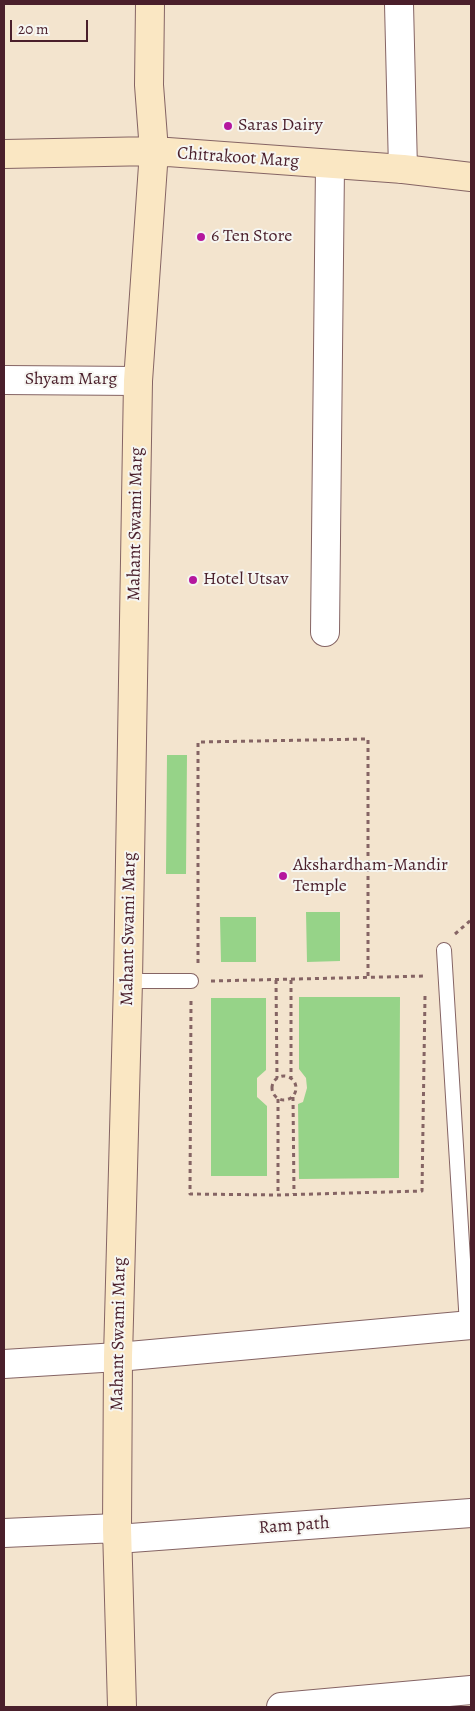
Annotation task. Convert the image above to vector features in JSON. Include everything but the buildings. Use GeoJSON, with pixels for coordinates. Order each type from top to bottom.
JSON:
{"type":"FeatureCollection","features":[{"type":"Feature","properties":{"kind":"street"},"geometry":{"type":"LineString","coordinates":[[150,4],[149,85],[154,151]]}},
{"type":"Feature","properties":{"kind":"street"},"geometry":{"type":"LineString","coordinates":[[399,4],[404,169]]}},
{"type":"Feature","properties":{"kind":"street","name":"Chitrakoot Marg"},"geometry":{"type":"LineString","coordinates":[[4,154],[154,151],[404,169],[471,177]]}},
{"type":"Feature","properties":{"kind":"street","name":"Mahant Swami Marg"},"geometry":{"type":"LineString","coordinates":[[122,1707],[117,1533],[118,1357],[128,981],[138,381],[154,151]]}},
{"type":"Feature","properties":{"kind":"street"},"geometry":{"type":"LineString","coordinates":[[325,632],[330,165]]}},
{"type":"Feature","properties":{"kind":"street","name":"Shyam Marg"},"geometry":{"type":"LineString","coordinates":[[4,380],[138,381]]}},
{"type":"Feature","properties":{"kind":"street"},"geometry":{"type":"LineString","coordinates":[[4,1364],[118,1357],[469,1325]]}},
{"type":"Feature","properties":{"kind":"street","name":"Ram path"},"geometry":{"type":"LineString","coordinates":[[4,1533],[117,1533],[471,1513]]}},
{"type":"Feature","properties":{"kind":"street"},"geometry":{"type":"LineString","coordinates":[[281,1707],[471,1690]]}},
{"type":"Feature","properties":{"kind":"lane"},"geometry":{"type":"LineString","coordinates":[[444,950],[469,1325]]}},
{"type":"Feature","properties":{"kind":"lane"},"geometry":{"type":"LineString","coordinates":[[128,981],[194,981]]}},
{"type":"Feature","properties":{"kind":"path"},"geometry":{"type":"LineString","coordinates":[[368,978],[368,738],[198,742],[190,1194],[278,1195],[422,1191],[425,987]]}},
{"type":"Feature","properties":{"kind":"path"},"geometry":{"type":"LineString","coordinates":[[194,981],[425,978],[458,929],[471,920]]}},
{"type":"Feature","properties":{"kind":"path"},"geometry":{"type":"LineString","coordinates":[[276,980],[277,1078]]}},
{"type":"Feature","properties":{"kind":"path"},"geometry":{"type":"LineString","coordinates":[[291,980],[291,1079]]}},
{"type":"Feature","properties":{"kind":"path"},"geometry":{"type":"LineString","coordinates":[[278,1195],[278,1099],[271,1089],[273,1081],[284,1076],[291,1079],[296,1086],[293,1097],[294,1194]]}},
{"type":"Feature","properties":{"kind":"path"},"geometry":{"type":"LineString","coordinates":[[278,1099],[285,1100],[293,1097]]}},
{"type":"Feature","properties":{"kind":"green space"},"geometry":{"type":"Polygon","coordinates":[[[167,755],[187,755],[186,874],[166,874],[167,755]]]}},
{"type":"Feature","properties":{"kind":"green space"},"geometry":{"type":"Polygon","coordinates":[[[306,912],[340,912],[340,961],[307,962],[306,912]]]}},
{"type":"Feature","properties":{"kind":"green space"},"geometry":{"type":"Polygon","coordinates":[[[220,917],[256,917],[256,962],[221,962],[220,917]]]}},
{"type":"Feature","properties":{"kind":"green space"},"geometry":{"type":"Polygon","coordinates":[[[299,997],[400,997],[399,1178],[299,1179],[298,1104],[303,1102],[307,1088],[306,1078],[299,1069],[299,997]]]}},
{"type":"Feature","properties":{"kind":"green space"},"geometry":{"type":"Polygon","coordinates":[[[211,998],[266,998],[266,1070],[257,1078],[257,1097],[267,1106],[267,1176],[211,1176],[211,998]]]}},
{"type":"Feature","properties":{"kind":"place","name":"Saras Dairy"},"geometry":{"type":"Point","coordinates":[228,126]}},
{"type":"Feature","properties":{"kind":"place","name":"6 Ten Store"},"geometry":{"type":"Point","coordinates":[201,237]}},
{"type":"Feature","properties":{"kind":"place","name":"Hotel Utsav"},"geometry":{"type":"Point","coordinates":[193,580]}},
{"type":"Feature","properties":{"kind":"place","name":"Akshardham-Mandir Temple"},"geometry":{"type":"Point","coordinates":[283,876]}}]}
